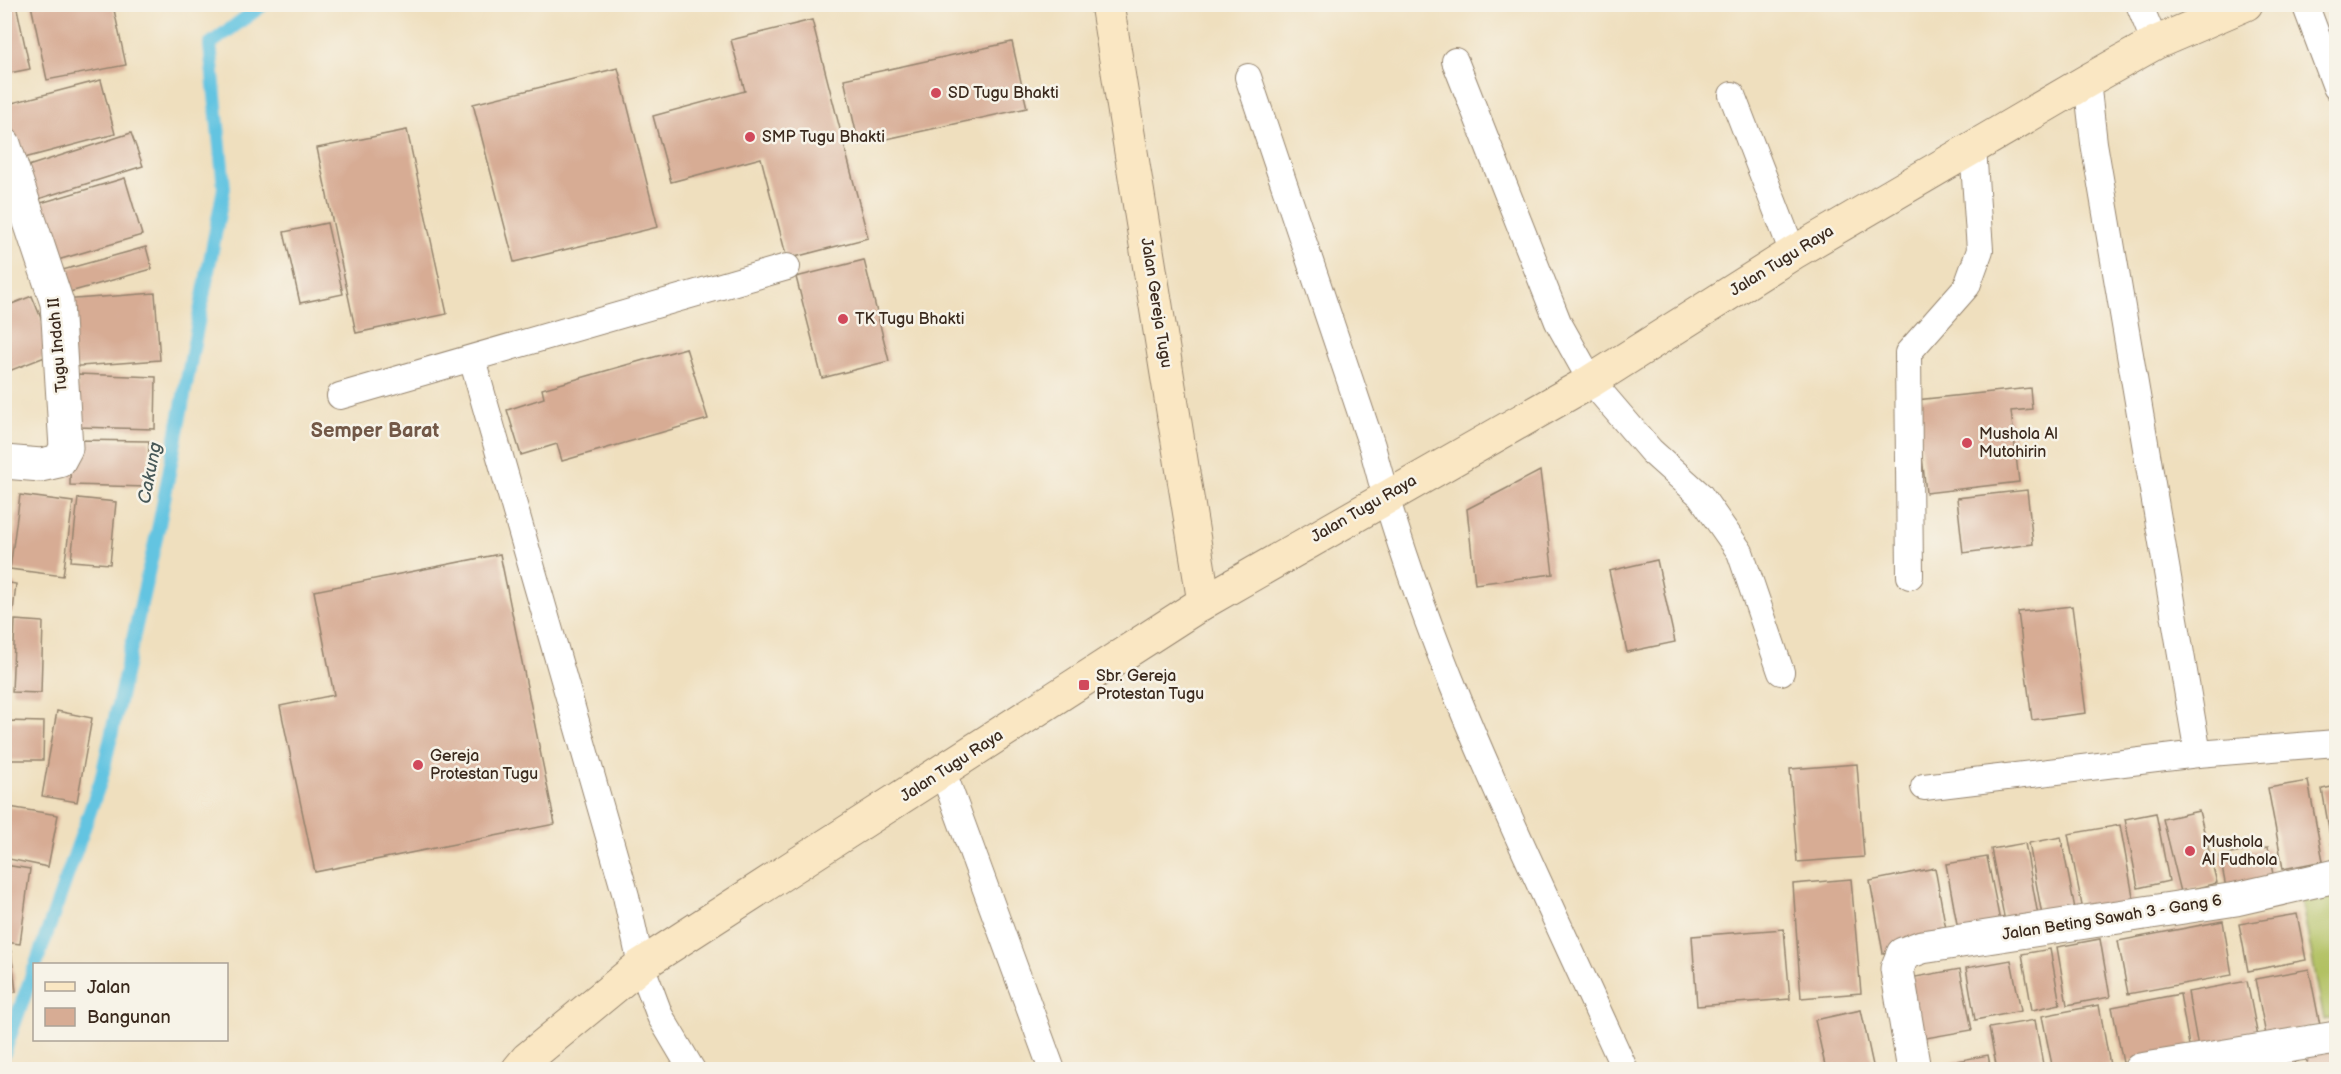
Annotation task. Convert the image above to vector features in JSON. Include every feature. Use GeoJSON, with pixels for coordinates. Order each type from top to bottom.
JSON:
{"type":"FeatureCollection","features":[{"type":"Feature","properties":{"kind":"main road","name":"Jalan Gereja Tugu"},"geometry":{"type":"LineString","coordinates":[[1107,4],[1204,602]]}},
{"type":"Feature","properties":{"kind":"main road","name":"Jalan Tugu Raya"},"geometry":{"type":"LineString","coordinates":[[518,1070],[527,1059],[641,965],[1204,602],[1385,496],[1591,381],[1793,253],[2087,81],[2155,43],[2246,4]]}},
{"type":"Feature","properties":{"kind":"street","name":"Tugu Indah II"},"geometry":{"type":"LineString","coordinates":[[4,144],[57,303],[66,448],[59,461],[41,465],[4,462]]}},
{"type":"Feature","properties":{"kind":"street","name":"Jalan Beting Sawah 3 - Gang 6"},"geometry":{"type":"LineString","coordinates":[[1914,1070],[1897,969],[1903,954],[1922,947],[2236,899],[2337,876]]}},
{"type":"Feature","properties":{"kind":"street"},"geometry":{"type":"LineString","coordinates":[[2140,1070],[2337,1038]]}},
{"type":"Feature","properties":{"kind":"lane"},"geometry":{"type":"LineString","coordinates":[[2139,4],[2155,43]]}},
{"type":"Feature","properties":{"kind":"lane"},"geometry":{"type":"LineString","coordinates":[[2305,4],[2337,87]]}},
{"type":"Feature","properties":{"kind":"lane"},"geometry":{"type":"LineString","coordinates":[[1455,61],[1558,322],[1591,381],[1651,452],[1700,495],[1740,552],[1781,672]]}},
{"type":"Feature","properties":{"kind":"lane"},"geometry":{"type":"LineString","coordinates":[[1248,77],[1372,446],[1385,496],[1450,682],[1625,1070]]}},
{"type":"Feature","properties":{"kind":"lane"},"geometry":{"type":"LineString","coordinates":[[2087,81],[2094,143],[2198,754]]}},
{"type":"Feature","properties":{"kind":"lane"},"geometry":{"type":"LineString","coordinates":[[1732,95],[1793,253]]}},
{"type":"Feature","properties":{"kind":"lane"},"geometry":{"type":"LineString","coordinates":[[1910,576],[1908,353],[1967,286],[1980,249],[1973,148]]}},
{"type":"Feature","properties":{"kind":"lane"},"geometry":{"type":"LineString","coordinates":[[340,396],[472,360],[787,267]]}},
{"type":"Feature","properties":{"kind":"lane"},"geometry":{"type":"LineString","coordinates":[[472,360],[626,896],[641,965],[660,1016],[692,1070]]}},
{"type":"Feature","properties":{"kind":"lane"},"geometry":{"type":"LineString","coordinates":[[1924,787],[2198,754],[2337,743]]}},
{"type":"Feature","properties":{"kind":"lane"},"geometry":{"type":"LineString","coordinates":[[943,772],[1052,1070]]}},
{"type":"Feature","properties":{"kind":"green space"},"geometry":{"type":"Polygon","coordinates":[[[2336,892],[2336,1017],[2324,1020],[2301,899],[2336,892]]]}},
{"type":"Feature","properties":{"kind":"building"},"geometry":{"type":"Polygon","coordinates":[[[16,4],[30,69],[4,74],[4,5],[16,4]]]}},
{"type":"Feature","properties":{"kind":"building"},"geometry":{"type":"Polygon","coordinates":[[[31,5],[113,5],[126,65],[47,80],[31,5]]]}},
{"type":"Feature","properties":{"kind":"building","name":"SMP Tugu Bhakti"},"geometry":{"type":"Polygon","coordinates":[[[812,20],[868,238],[787,259],[761,158],[671,182],[653,116],[745,91],[731,40],[812,20]]]}},
{"type":"Feature","properties":{"kind":"building","name":"SD Tugu Bhakti"},"geometry":{"type":"Polygon","coordinates":[[[1012,42],[1027,108],[859,145],[844,79],[1012,42]]]}},
{"type":"Feature","properties":{"kind":"building"},"geometry":{"type":"Polygon","coordinates":[[[618,68],[658,227],[514,262],[473,104],[618,68]]]}},
{"type":"Feature","properties":{"kind":"building"},"geometry":{"type":"Polygon","coordinates":[[[101,80],[115,134],[13,161],[4,128],[4,105],[101,80]]]}},
{"type":"Feature","properties":{"kind":"building"},"geometry":{"type":"Polygon","coordinates":[[[407,130],[447,314],[356,333],[317,148],[407,130]]]}},
{"type":"Feature","properties":{"kind":"building"},"geometry":{"type":"Polygon","coordinates":[[[131,133],[143,166],[35,200],[25,167],[131,133]]]}},
{"type":"Feature","properties":{"kind":"building"},"geometry":{"type":"Polygon","coordinates":[[[125,178],[142,235],[51,262],[34,205],[125,178]]]}},
{"type":"Feature","properties":{"kind":"building"},"geometry":{"type":"Polygon","coordinates":[[[327,223],[343,294],[300,303],[284,232],[327,223]]]}},
{"type":"Feature","properties":{"kind":"building"},"geometry":{"type":"Polygon","coordinates":[[[146,247],[152,269],[66,293],[59,271],[146,247]]]}},
{"type":"Feature","properties":{"kind":"building","name":"TK Tugu Bhakti"},"geometry":{"type":"Polygon","coordinates":[[[864,260],[889,361],[822,378],[796,277],[864,260]]]}},
{"type":"Feature","properties":{"kind":"building"},"geometry":{"type":"Polygon","coordinates":[[[155,293],[160,360],[67,367],[62,300],[155,293]]]}},
{"type":"Feature","properties":{"kind":"building"},"geometry":{"type":"Polygon","coordinates":[[[32,296],[55,353],[4,373],[4,307],[32,296]]]}},
{"type":"Feature","properties":{"kind":"building"},"geometry":{"type":"Polygon","coordinates":[[[686,348],[708,419],[562,461],[557,444],[521,455],[507,410],[544,398],[542,389],[686,348]]]}},
{"type":"Feature","properties":{"kind":"building"},"geometry":{"type":"Polygon","coordinates":[[[78,374],[156,377],[155,429],[76,427],[78,374]]]}},
{"type":"Feature","properties":{"kind":"building","name":"Mushola Al Mutohirin"},"geometry":{"type":"Polygon","coordinates":[[[2030,388],[2032,409],[2011,411],[2019,482],[1926,493],[1916,400],[2030,388]]]}},
{"type":"Feature","properties":{"kind":"building"},"geometry":{"type":"Polygon","coordinates":[[[71,440],[149,441],[148,487],[70,485],[71,440]]]}},
{"type":"Feature","properties":{"kind":"building"},"geometry":{"type":"Polygon","coordinates":[[[1540,471],[1553,574],[1475,584],[1467,509],[1540,471]]]}},
{"type":"Feature","properties":{"kind":"building"},"geometry":{"type":"Polygon","coordinates":[[[2027,490],[2033,544],[1963,553],[1957,498],[2027,490]]]}},
{"type":"Feature","properties":{"kind":"building"},"geometry":{"type":"Polygon","coordinates":[[[4,495],[10,496],[6,523],[4,523],[4,495]]]}},
{"type":"Feature","properties":{"kind":"building"},"geometry":{"type":"Polygon","coordinates":[[[20,495],[73,502],[63,576],[10,569],[20,495]]]}},
{"type":"Feature","properties":{"kind":"building"},"geometry":{"type":"Polygon","coordinates":[[[78,498],[116,502],[110,564],[71,561],[78,498]]]}},
{"type":"Feature","properties":{"kind":"building","name":"Gereja Protestan Tugu"},"geometry":{"type":"Polygon","coordinates":[[[500,554],[555,824],[315,872],[280,706],[334,695],[314,591],[500,554]]]}},
{"type":"Feature","properties":{"kind":"building"},"geometry":{"type":"Polygon","coordinates":[[[1657,560],[1675,642],[1627,652],[1609,571],[1657,560]]]}},
{"type":"Feature","properties":{"kind":"building"},"geometry":{"type":"Polygon","coordinates":[[[4,582],[16,584],[13,612],[4,611],[4,582]]]}},
{"type":"Feature","properties":{"kind":"building"},"geometry":{"type":"Polygon","coordinates":[[[2072,606],[2086,713],[2032,720],[2018,612],[2072,606]]]}},
{"type":"Feature","properties":{"kind":"building"},"geometry":{"type":"Polygon","coordinates":[[[15,620],[43,622],[41,693],[12,692],[15,620]]]}},
{"type":"Feature","properties":{"kind":"building"},"geometry":{"type":"Polygon","coordinates":[[[57,711],[92,718],[77,802],[42,796],[57,711]]]}},
{"type":"Feature","properties":{"kind":"building"},"geometry":{"type":"Polygon","coordinates":[[[5,721],[44,722],[43,760],[5,760],[5,721]]]}},
{"type":"Feature","properties":{"kind":"building"},"geometry":{"type":"Polygon","coordinates":[[[1857,764],[1864,857],[1797,862],[1790,769],[1857,764]]]}},
{"type":"Feature","properties":{"kind":"building"},"geometry":{"type":"Polygon","coordinates":[[[2308,781],[2323,861],[2283,869],[2268,788],[2308,781]]]}},
{"type":"Feature","properties":{"kind":"building"},"geometry":{"type":"Polygon","coordinates":[[[2336,786],[2336,864],[2335,864],[2322,789],[2336,786]]]}},
{"type":"Feature","properties":{"kind":"building"},"geometry":{"type":"Polygon","coordinates":[[[9,807],[58,815],[48,867],[4,858],[4,835],[9,807]]]}},
{"type":"Feature","properties":{"kind":"building","name":"Mushola Al Fudhola"},"geometry":{"type":"Polygon","coordinates":[[[2199,811],[2217,883],[2181,892],[2163,819],[2199,811]]]}},
{"type":"Feature","properties":{"kind":"building"},"geometry":{"type":"Polygon","coordinates":[[[2156,813],[2169,881],[2138,888],[2125,819],[2156,813]]]}},
{"type":"Feature","properties":{"kind":"building"},"geometry":{"type":"Polygon","coordinates":[[[2120,825],[2135,907],[2084,916],[2068,834],[2120,825]]]}},
{"type":"Feature","properties":{"kind":"building"},"geometry":{"type":"Polygon","coordinates":[[[2061,837],[2076,914],[2043,921],[2029,843],[2061,837]]]}},
{"type":"Feature","properties":{"kind":"building"},"geometry":{"type":"Polygon","coordinates":[[[2025,843],[2039,921],[2006,927],[1991,849],[2025,843]]]}},
{"type":"Feature","properties":{"kind":"building"},"geometry":{"type":"Polygon","coordinates":[[[2268,847],[2274,880],[2226,888],[2220,856],[2268,847]]]}},
{"type":"Feature","properties":{"kind":"building"},"geometry":{"type":"Polygon","coordinates":[[[1987,857],[2001,926],[1959,935],[1946,864],[1987,857]]]}},
{"type":"Feature","properties":{"kind":"building"},"geometry":{"type":"Polygon","coordinates":[[[5,865],[30,869],[20,944],[5,942],[5,865]]]}},
{"type":"Feature","properties":{"kind":"building"},"geometry":{"type":"Polygon","coordinates":[[[1935,868],[1948,940],[1883,953],[1870,881],[1935,868]]]}},
{"type":"Feature","properties":{"kind":"building"},"geometry":{"type":"Polygon","coordinates":[[[1851,879],[1861,993],[1801,998],[1793,884],[1851,879]]]}},
{"type":"Feature","properties":{"kind":"building"},"geometry":{"type":"Polygon","coordinates":[[[2297,914],[2306,960],[2248,971],[2239,924],[2297,914]]]}},
{"type":"Feature","properties":{"kind":"building"},"geometry":{"type":"Polygon","coordinates":[[[2223,921],[2232,975],[2128,994],[2118,941],[2223,921]]]}},
{"type":"Feature","properties":{"kind":"building"},"geometry":{"type":"Polygon","coordinates":[[[1784,929],[1790,999],[1697,1006],[1692,936],[1784,929]]]}},
{"type":"Feature","properties":{"kind":"building"},"geometry":{"type":"Polygon","coordinates":[[[2100,939],[2110,997],[2067,1005],[2057,947],[2100,939]]]}},
{"type":"Feature","properties":{"kind":"building"},"geometry":{"type":"Polygon","coordinates":[[[2050,949],[2060,1004],[2032,1010],[2022,954],[2050,949]]]}},
{"type":"Feature","properties":{"kind":"building"},"geometry":{"type":"Polygon","coordinates":[[[11,951],[16,992],[4,994],[4,952],[11,951]]]}},
{"type":"Feature","properties":{"kind":"building"},"geometry":{"type":"Polygon","coordinates":[[[2011,960],[2021,1011],[1975,1020],[1966,968],[2011,960]]]}},
{"type":"Feature","properties":{"kind":"building"},"geometry":{"type":"Polygon","coordinates":[[[1960,969],[1972,1030],[1915,1040],[1904,979],[1960,969]]]}},
{"type":"Feature","properties":{"kind":"building"},"geometry":{"type":"Polygon","coordinates":[[[2309,969],[2320,1025],[2266,1035],[2255,979],[2309,969]]]}},
{"type":"Feature","properties":{"kind":"building"},"geometry":{"type":"Polygon","coordinates":[[[2247,981],[2259,1042],[2199,1053],[2188,992],[2247,981]]]}},
{"type":"Feature","properties":{"kind":"building"},"geometry":{"type":"Polygon","coordinates":[[[2180,994],[2190,1051],[2123,1063],[2112,1007],[2180,994]]]}},
{"type":"Feature","properties":{"kind":"building"},"geometry":{"type":"Polygon","coordinates":[[[2099,1005],[2110,1065],[2084,1070],[2053,1070],[2042,1016],[2099,1005]]]}},
{"type":"Feature","properties":{"kind":"building"},"geometry":{"type":"Polygon","coordinates":[[[1861,1010],[1874,1070],[1826,1070],[1815,1020],[1861,1010]]]}},
{"type":"Feature","properties":{"kind":"building"},"geometry":{"type":"Polygon","coordinates":[[[2035,1020],[2044,1070],[1997,1070],[1989,1028],[2035,1020]]]}},
{"type":"Feature","properties":{"kind":"building"},"geometry":{"type":"Polygon","coordinates":[[[2336,1046],[2336,1070],[2308,1070],[2305,1052],[2336,1046]]]}},
{"type":"Feature","properties":{"kind":"building"},"geometry":{"type":"Polygon","coordinates":[[[1988,1055],[1991,1070],[1941,1070],[1940,1064],[1988,1055]]]}},
{"type":"Feature","properties":{"kind":"building"},"geometry":{"type":"Polygon","coordinates":[[[2293,1057],[2296,1070],[2233,1070],[2293,1057]]]}},
{"type":"Feature","properties":{"kind":"waterway","name":"Cakung"},"geometry":{"type":"LineString","coordinates":[[36,963],[101,780],[159,525],[224,188],[210,44],[264,4]]}},
{"type":"Feature","properties":{"kind":"waterway","name":"Cakung"},"geometry":{"type":"LineString","coordinates":[[4,1053],[33,972]]}},
{"type":"Feature","properties":{"kind":"place","name":"SD Tugu Bhakti"},"geometry":{"type":"Point","coordinates":[936,93]}},
{"type":"Feature","properties":{"kind":"place","name":"SMP Tugu Bhakti"},"geometry":{"type":"Point","coordinates":[750,137]}},
{"type":"Feature","properties":{"kind":"place","name":"TK Tugu Bhakti"},"geometry":{"type":"Point","coordinates":[843,319]}},
{"type":"Feature","properties":{"kind":"place","name":"Mushola Al Mutohirin"},"geometry":{"type":"Point","coordinates":[1967,443]}},
{"type":"Feature","properties":{"kind":"place","name":"Sbr. Gereja Protestan Tugu"},"geometry":{"type":"Point","coordinates":[1084,685]}},
{"type":"Feature","properties":{"kind":"place","name":"Gereja Protestan Tugu"},"geometry":{"type":"Point","coordinates":[418,765]}},
{"type":"Feature","properties":{"kind":"place","name":"Mushola Al Fudhola"},"geometry":{"type":"Point","coordinates":[2190,851]}},
{"type":"Feature","properties":{"kind":"district","name":"Semper Barat"},"geometry":{"type":"Point","coordinates":[375,431]}}]}
